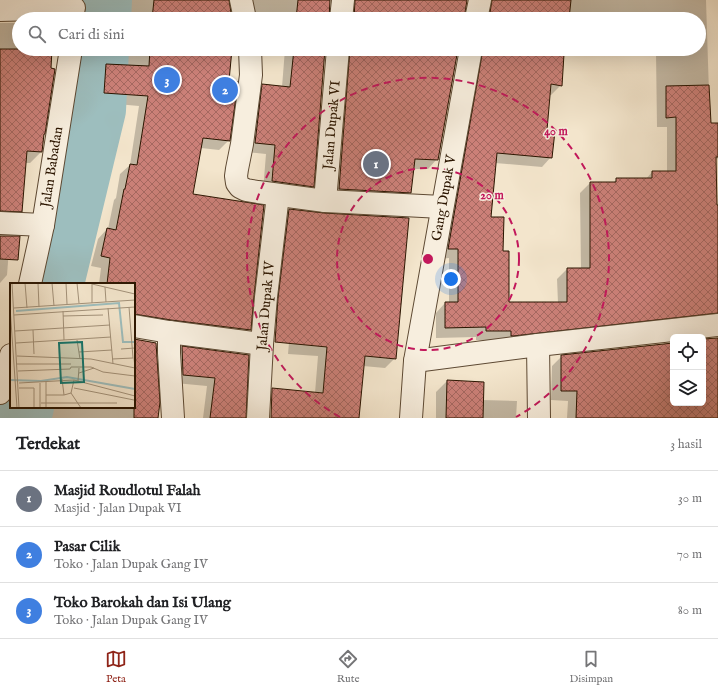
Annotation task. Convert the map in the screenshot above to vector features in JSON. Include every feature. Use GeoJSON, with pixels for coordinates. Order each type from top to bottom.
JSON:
{"type":"FeatureCollection","features":[{"type":"Feature","properties":{"kind":"street"},"geometry":{"type":"LineString","coordinates":[[241,0],[244,12]]}},
{"type":"Feature","properties":{"kind":"street"},"geometry":{"type":"LineString","coordinates":[[342,12],[343,0]]}},
{"type":"Feature","properties":{"kind":"street"},"geometry":{"type":"LineString","coordinates":[[477,12],[480,0]]}},
{"type":"Feature","properties":{"kind":"street"},"geometry":{"type":"LineString","coordinates":[[0,10],[74,9]]}},
{"type":"Feature","properties":{"kind":"street","name":"Jalan Babadan"},"geometry":{"type":"LineString","coordinates":[[30,283],[43,225],[70,56]]}},
{"type":"Feature","properties":{"kind":"street"},"geometry":{"type":"LineString","coordinates":[[250,56],[251,75],[242,144],[236,169],[237,183],[240,187],[246,190],[325,201],[442,207]]}},
{"type":"Feature","properties":{"kind":"street","name":"Jalan Dupak VI"},"geometry":{"type":"LineString","coordinates":[[325,201],[337,56]]}},
{"type":"Feature","properties":{"kind":"street","name":"Gang Dupak V"},"geometry":{"type":"LineString","coordinates":[[411,418],[415,361],[470,56]]}},
{"type":"Feature","properties":{"kind":"street","name":"Jalan Dupak IV"},"geometry":{"type":"LineString","coordinates":[[258,418],[266,297],[278,195]]}},
{"type":"Feature","properties":{"kind":"street"},"geometry":{"type":"LineString","coordinates":[[0,223],[43,225]]}},
{"type":"Feature","properties":{"kind":"street"},"geometry":{"type":"LineString","coordinates":[[415,361],[538,345],[718,325]]}},
{"type":"Feature","properties":{"kind":"street"},"geometry":{"type":"LineString","coordinates":[[135,326],[262,344]]}},
{"type":"Feature","properties":{"kind":"street"},"geometry":{"type":"LineString","coordinates":[[169,332],[173,418]]}},
{"type":"Feature","properties":{"kind":"street"},"geometry":{"type":"LineString","coordinates":[[538,345],[539,418]]}},
{"type":"Feature","properties":{"kind":"street"},"geometry":{"type":"LineString","coordinates":[[0,393],[10,358]]}},
{"type":"Feature","properties":{"kind":"building"},"geometry":{"type":"Polygon","coordinates":[[[154,0],[229,0],[231,12],[153,12],[154,0]]]}},
{"type":"Feature","properties":{"kind":"building"},"geometry":{"type":"Polygon","coordinates":[[[298,0],[330,0],[329,12],[297,12],[298,0]]]}},
{"type":"Feature","properties":{"kind":"building"},"geometry":{"type":"Polygon","coordinates":[[[355,0],[467,0],[465,12],[354,12],[355,0]]]}},
{"type":"Feature","properties":{"kind":"building"},"geometry":{"type":"Polygon","coordinates":[[[492,0],[571,0],[570,12],[490,12],[492,0]]]}},
{"type":"Feature","properties":{"kind":"building"},"geometry":{"type":"Polygon","coordinates":[[[0,49],[12,49],[12,56],[52,56],[51,68],[55,69],[42,152],[27,151],[22,212],[0,211],[0,49]]]}},
{"type":"Feature","properties":{"kind":"building"},"geometry":{"type":"Polygon","coordinates":[[[150,56],[231,56],[229,81],[238,82],[230,141],[203,138],[193,194],[264,205],[251,330],[135,314],[135,283],[107,283],[110,258],[101,256],[107,228],[116,230],[130,164],[137,165],[148,96],[104,93],[106,64],[149,66],[150,56]]]}},
{"type":"Feature","properties":{"kind":"building"},"geometry":{"type":"Polygon","coordinates":[[[293,56],[324,56],[314,187],[272,181],[275,145],[255,143],[262,84],[290,87],[293,56]]]}},
{"type":"Feature","properties":{"kind":"building"},"geometry":{"type":"Polygon","coordinates":[[[349,56],[457,56],[438,160],[415,159],[411,193],[339,189],[349,56]]]}},
{"type":"Feature","properties":{"kind":"building"},"geometry":{"type":"Polygon","coordinates":[[[482,56],[564,56],[562,86],[551,84],[547,130],[555,131],[552,158],[497,153],[491,217],[504,217],[503,251],[509,251],[509,302],[567,302],[567,268],[590,268],[590,182],[616,182],[616,178],[652,178],[652,171],[676,171],[676,117],[666,118],[666,86],[709,85],[711,123],[718,123],[718,157],[716,157],[718,205],[718,313],[513,336],[511,336],[511,331],[486,331],[486,327],[445,328],[445,302],[458,302],[458,249],[448,249],[482,56]]]}},
{"type":"Feature","properties":{"kind":"building"},"geometry":{"type":"Polygon","coordinates":[[[289,209],[324,213],[409,218],[396,359],[365,356],[359,418],[271,418],[272,388],[323,393],[327,347],[275,342],[278,298],[289,209]]]}},
{"type":"Feature","properties":{"kind":"building"},"geometry":{"type":"Polygon","coordinates":[[[0,236],[20,236],[18,260],[0,259],[0,236]]]}},
{"type":"Feature","properties":{"kind":"building"},"geometry":{"type":"Polygon","coordinates":[[[718,338],[718,418],[576,418],[577,391],[561,391],[561,355],[670,343],[670,406],[706,406],[706,339],[718,338]]]}},
{"type":"Feature","properties":{"kind":"building"},"geometry":{"type":"Polygon","coordinates":[[[135,339],[156,343],[160,402],[158,418],[134,418],[135,339]]]}},
{"type":"Feature","properties":{"kind":"building"},"geometry":{"type":"Polygon","coordinates":[[[182,346],[249,355],[246,418],[210,418],[215,378],[183,375],[182,346]]]}},
{"type":"Feature","properties":{"kind":"building"},"geometry":{"type":"Polygon","coordinates":[[[447,380],[484,382],[483,418],[446,418],[447,380]]]}},
{"type":"Feature","properties":{"kind":"waterway"},"geometry":{"type":"LineString","coordinates":[[104,12],[105,0]]}},
{"type":"Feature","properties":{"kind":"waterway"},"geometry":{"type":"LineString","coordinates":[[57,283],[99,110],[102,56]]}},
{"type":"Feature","properties":{"kind":"waterway"},"geometry":{"type":"LineString","coordinates":[[24,418],[27,408]]}},
{"type":"Feature","properties":{"kind":"place","name":"Toko Barokah dan Isi Ulang"},"geometry":{"type":"Point","coordinates":[167,80]}},
{"type":"Feature","properties":{"kind":"place","name":"Pasar Cilik"},"geometry":{"type":"Point","coordinates":[225,90]}},
{"type":"Feature","properties":{"kind":"place","name":"Masjid Roudlotul Falah"},"geometry":{"type":"Point","coordinates":[376,164]}}]}
